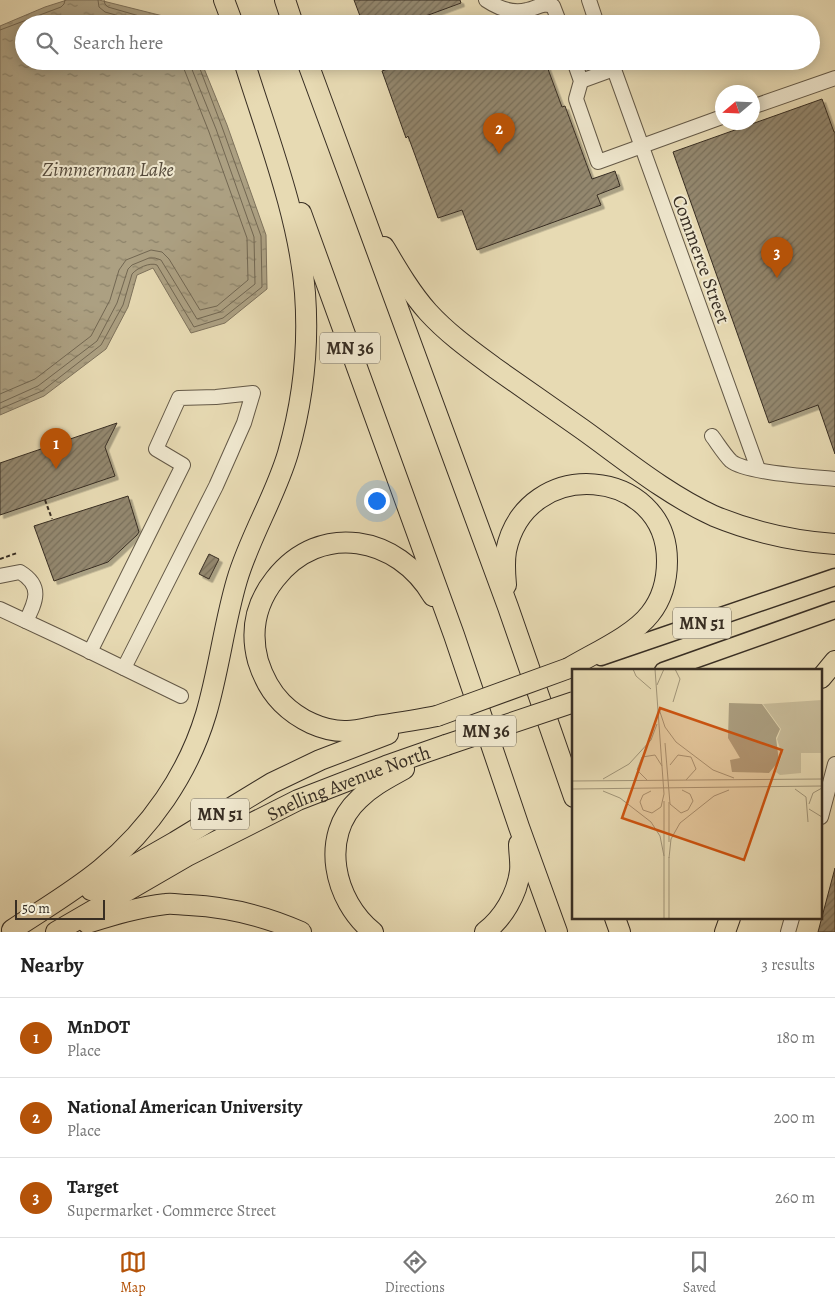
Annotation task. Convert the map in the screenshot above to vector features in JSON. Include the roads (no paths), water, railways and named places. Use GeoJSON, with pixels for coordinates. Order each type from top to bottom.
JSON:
{"type":"FeatureCollection","features":[{"type":"Feature","properties":{"kind":"highway"},"geometry":{"type":"LineString","coordinates":[[285,0],[290,15]]}},
{"type":"Feature","properties":{"kind":"highway"},"geometry":{"type":"LineString","coordinates":[[10,931],[86,880],[119,853],[155,814],[178,780],[197,742],[206,714],[238,580],[251,543],[278,482],[295,424],[304,372],[305,347],[304,292],[300,260],[281,181],[248,70]]}},
{"type":"Feature","properties":{"kind":"highway","name":"MN 36"},"geometry":{"type":"LineString","coordinates":[[248,70],[454,635],[557,932]]}},
{"type":"Feature","properties":{"kind":"highway","name":"MN 36"},"geometry":{"type":"LineString","coordinates":[[309,70],[508,607],[572,791]]}},
{"type":"Feature","properties":{"kind":"highway"},"geometry":{"type":"LineString","coordinates":[[334,139],[395,265],[426,310],[457,339],[674,494],[695,506],[726,521],[753,530],[778,536],[835,544]]}},
{"type":"Feature","properties":{"kind":"highway"},"geometry":{"type":"LineString","coordinates":[[508,607],[504,565],[506,552],[516,524],[536,500],[560,488],[578,484],[596,484],[611,487],[642,505],[660,529],[667,554],[664,586],[658,600],[650,614],[639,626],[568,668]]}},
{"type":"Feature","properties":{"kind":"highway"},"geometry":{"type":"LineString","coordinates":[[437,716],[346,732],[314,725],[299,716],[276,697],[266,684],[256,652],[254,635],[256,619],[260,601],[268,587],[288,564],[318,547],[350,542],[381,549],[397,556],[410,566],[432,594],[454,635]]}},
{"type":"Feature","properties":{"kind":"highway"},"geometry":{"type":"LineString","coordinates":[[822,677],[835,661]]}},
{"type":"Feature","properties":{"kind":"highway","name":"Snelling Avenue North"},"geometry":{"type":"LineString","coordinates":[[10,931],[92,889],[288,775],[320,760],[568,668]]}},
{"type":"Feature","properties":{"kind":"highway","name":"Snelling Avenue North"},"geometry":{"type":"LineString","coordinates":[[58,931],[186,856],[281,808],[386,766],[572,703]]}},
{"type":"Feature","properties":{"kind":"highway"},"geometry":{"type":"LineString","coordinates":[[556,744],[572,776]]}},
{"type":"Feature","properties":{"kind":"highway"},"geometry":{"type":"LineString","coordinates":[[373,932],[355,914],[340,885],[336,870],[335,854],[341,826],[348,812],[372,788],[446,746]]}},
{"type":"Feature","properties":{"kind":"highway"},"geometry":{"type":"LineString","coordinates":[[485,932],[503,914],[517,886],[520,871],[519,827]]}},
{"type":"Feature","properties":{"kind":"highway"},"geometry":{"type":"LineString","coordinates":[[58,931],[135,909],[167,904],[206,906],[241,911],[284,924],[301,932]]}},
{"type":"Feature","properties":{"kind":"highway"},"geometry":{"type":"LineString","coordinates":[[206,906],[263,932]]}},
{"type":"Feature","properties":{"kind":"highway"},"geometry":{"type":"LineString","coordinates":[[615,919],[620,932]]}},
{"type":"Feature","properties":{"kind":"highway"},"geometry":{"type":"LineString","coordinates":[[725,932],[730,919]]}},
{"type":"Feature","properties":{"kind":"main road","name":"Snelling Avenue North"},"geometry":{"type":"LineString","coordinates":[[568,668],[835,577]]}},
{"type":"Feature","properties":{"kind":"main road","name":"MN 51"},"geometry":{"type":"LineString","coordinates":[[669,669],[835,610]]}},
{"type":"Feature","properties":{"kind":"street"},"geometry":{"type":"LineString","coordinates":[[486,0],[496,7],[526,11],[549,1],[556,15]]}},
{"type":"Feature","properties":{"kind":"street"},"geometry":{"type":"LineString","coordinates":[[588,0],[594,15]]}},
{"type":"Feature","properties":{"kind":"street"},"geometry":{"type":"LineString","coordinates":[[577,70],[581,81],[576,99],[598,162],[715,120]]}},
{"type":"Feature","properties":{"kind":"street"},"geometry":{"type":"LineString","coordinates":[[581,81],[602,70]]}},
{"type":"Feature","properties":{"kind":"street","name":"Commerce Street"},"geometry":{"type":"LineString","coordinates":[[614,70],[758,469]]}},
{"type":"Feature","properties":{"kind":"street"},"geometry":{"type":"LineString","coordinates":[[760,104],[835,78]]}},
{"type":"Feature","properties":{"kind":"street"},"geometry":{"type":"LineString","coordinates":[[90,652],[183,465],[156,449],[178,398],[216,397],[253,393],[244,423],[216,486],[124,668]]}},
{"type":"Feature","properties":{"kind":"street"},"geometry":{"type":"LineString","coordinates":[[712,436],[731,460],[739,465],[773,473],[835,479]]}},
{"type":"Feature","properties":{"kind":"street"},"geometry":{"type":"LineString","coordinates":[[0,576],[20,572],[29,578],[35,590],[36,601],[26,621]]}},
{"type":"Feature","properties":{"kind":"street"},"geometry":{"type":"LineString","coordinates":[[0,609],[181,696]]}},
{"type":"Feature","properties":{"kind":"street"},"geometry":{"type":"LineString","coordinates":[[822,812],[835,764]]}},
{"type":"Feature","properties":{"kind":"street"},"geometry":{"type":"LineString","coordinates":[[788,932],[792,919]]}},
{"type":"Feature","properties":{"kind":"water","name":"Zimmerman Lake"},"geometry":{"type":"Polygon","coordinates":[[[67,0],[99,0],[159,15],[26,15],[67,0]]]}},
{"type":"Feature","properties":{"kind":"water","name":"Zimmerman Lake"},"geometry":{"type":"Polygon","coordinates":[[[15,20],[15,70],[205,70],[227,125],[266,235],[267,289],[225,323],[191,333],[153,268],[137,275],[128,307],[106,349],[44,396],[0,415],[0,26],[15,20]]]}},
{"type":"Feature","properties":{"kind":"place","name":"National American University"},"geometry":{"type":"Point","coordinates":[499,154]}},
{"type":"Feature","properties":{"kind":"place","name":"Target"},"geometry":{"type":"Point","coordinates":[777,278]}},
{"type":"Feature","properties":{"kind":"place","name":"MnDOT"},"geometry":{"type":"Point","coordinates":[56,469]}}]}
